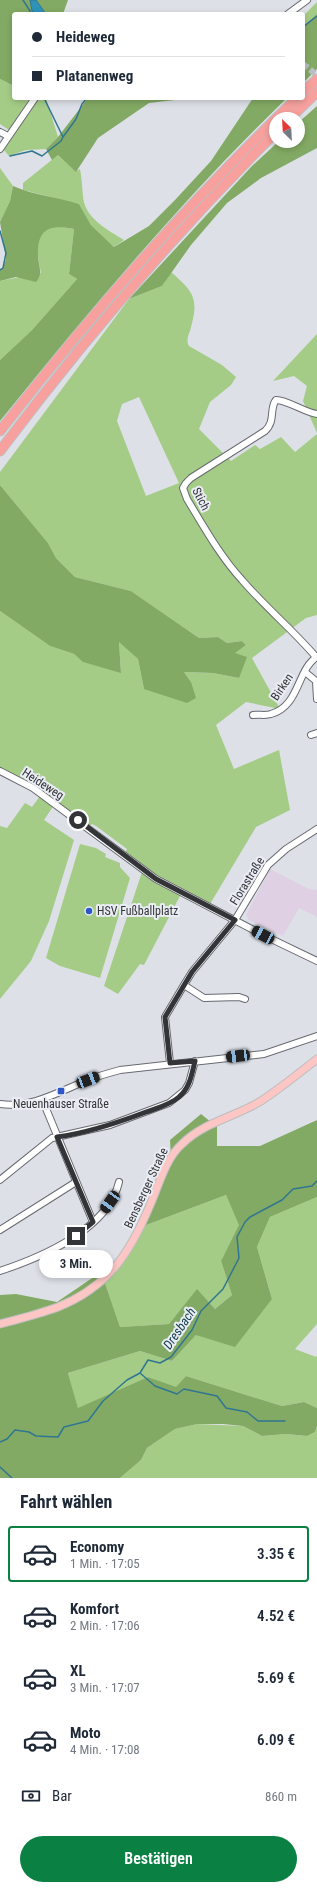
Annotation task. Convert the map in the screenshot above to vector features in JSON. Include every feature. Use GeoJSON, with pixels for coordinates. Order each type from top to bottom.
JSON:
{"type":"FeatureCollection","features":[{"type":"Feature","properties":{"kind":"highway"},"geometry":{"type":"LineString","coordinates":[[305,90],[317,79]]}},
{"type":"Feature","properties":{"kind":"highway"},"geometry":{"type":"LineString","coordinates":[[296,112],[317,92]]}},
{"type":"Feature","properties":{"kind":"highway"},"geometry":{"type":"LineString","coordinates":[[0,431],[59,358],[150,252],[203,193],[295,100]]}},
{"type":"Feature","properties":{"kind":"highway"},"geometry":{"type":"LineString","coordinates":[[0,451],[127,292],[182,230],[269,139]]}},
{"type":"Feature","properties":{"kind":"main road","name":"Bensberger Straße"},"geometry":{"type":"LineString","coordinates":[[0,1324],[57,1308],[94,1287],[126,1254],[141,1227],[171,1157],[181,1144],[194,1133],[209,1124],[261,1101],[317,1059]]}},
{"type":"Feature","properties":{"kind":"street"},"geometry":{"type":"LineString","coordinates":[[291,12],[307,0]]}},
{"type":"Feature","properties":{"kind":"street"},"geometry":{"type":"LineString","coordinates":[[0,149],[34,100]]}},
{"type":"Feature","properties":{"kind":"street"},"geometry":{"type":"LineString","coordinates":[[0,132],[8,136]]}},
{"type":"Feature","properties":{"kind":"street","name":"Stich"},"geometry":{"type":"LineString","coordinates":[[316,657],[293,631],[237,575],[209,535],[187,499],[183,488],[191,478],[265,432],[272,423],[273,403],[276,400],[280,399],[295,407],[317,414]]}},
{"type":"Feature","properties":{"kind":"street","name":"Birken"},"geometry":{"type":"LineString","coordinates":[[253,715],[268,715],[284,708],[293,696],[309,663],[316,657]]}},
{"type":"Feature","properties":{"kind":"street","name":"Birken"},"geometry":{"type":"LineString","coordinates":[[305,672],[316,681],[317,699]]}},
{"type":"Feature","properties":{"kind":"street","name":"Heideweg"},"geometry":{"type":"LineString","coordinates":[[0,771],[33,788],[156,879],[317,961]]}},
{"type":"Feature","properties":{"kind":"street","name":"Florastraße"},"geometry":{"type":"LineString","coordinates":[[170,1063],[165,1017],[192,972],[235,920],[268,865],[286,849],[317,829]]}},
{"type":"Feature","properties":{"kind":"street"},"geometry":{"type":"LineString","coordinates":[[184,985],[204,998],[239,997],[245,999]]}},
{"type":"Feature","properties":{"kind":"street"},"geometry":{"type":"LineString","coordinates":[[0,1104],[19,1105],[42,1099],[97,1076],[120,1070],[170,1063],[264,1054],[317,1036]]}},
{"type":"Feature","properties":{"kind":"street"},"geometry":{"type":"LineString","coordinates":[[0,1180],[52,1138],[87,1132],[169,1103],[185,1090],[189,1084],[195,1061]]}},
{"type":"Feature","properties":{"kind":"street"},"geometry":{"type":"LineString","coordinates":[[42,1099],[93,1222]]}},
{"type":"Feature","properties":{"kind":"street"},"geometry":{"type":"LineString","coordinates":[[0,1230],[76,1182]]}},
{"type":"Feature","properties":{"kind":"street"},"geometry":{"type":"LineString","coordinates":[[0,1272],[65,1244],[93,1222],[116,1193],[119,1182]]}},
{"type":"Feature","properties":{"kind":"shaded area"},"geometry":{"type":"Polygon","coordinates":[[[270,869],[309,889],[317,890],[317,917],[299,908],[283,936],[249,920],[246,915],[270,869]]]}},
{"type":"Feature","properties":{"kind":"green space"},"geometry":{"type":"Polygon","coordinates":[[[0,0],[68,0],[64,12],[12,12],[12,85],[0,79],[0,0]]]}},
{"type":"Feature","properties":{"kind":"green space"},"geometry":{"type":"Polygon","coordinates":[[[317,2],[317,14],[305,24],[305,14],[317,2]]]}},
{"type":"Feature","properties":{"kind":"green space"},"geometry":{"type":"Polygon","coordinates":[[[317,14],[317,69],[305,81],[305,24],[317,14]]]}},
{"type":"Feature","properties":{"kind":"green space"},"geometry":{"type":"Polygon","coordinates":[[[0,79],[12,85],[12,100],[29,100],[9,130],[0,124],[0,79]]]}},
{"type":"Feature","properties":{"kind":"green space"},"geometry":{"type":"Polygon","coordinates":[[[38,100],[47,100],[58,137],[46,149],[26,150],[9,156],[3,149],[38,100]]]}},
{"type":"Feature","properties":{"kind":"green space"},"geometry":{"type":"Polygon","coordinates":[[[86,100],[175,100],[149,103],[98,138],[76,172],[58,155],[52,160],[46,149],[58,137],[86,100]]]}},
{"type":"Feature","properties":{"kind":"green space"},"geometry":{"type":"Polygon","coordinates":[[[252,100],[285,100],[273,112],[269,112],[269,116],[174,215],[103,296],[0,421],[0,360],[32,330],[77,279],[69,274],[74,229],[59,227],[47,230],[40,239],[38,255],[40,276],[36,282],[16,277],[0,281],[0,270],[3,268],[6,259],[0,222],[10,201],[13,186],[29,192],[79,204],[91,225],[114,247],[149,226],[211,161],[252,100]]]}},
{"type":"Feature","properties":{"kind":"green space"},"geometry":{"type":"Polygon","coordinates":[[[317,106],[317,148],[261,178],[227,203],[191,245],[162,286],[129,299],[251,167],[271,148],[305,148],[305,117],[317,106]]]}},
{"type":"Feature","properties":{"kind":"green space"},"geometry":{"type":"Polygon","coordinates":[[[58,155],[76,171],[80,169],[84,204],[92,217],[124,240],[114,247],[91,225],[79,204],[23,190],[23,183],[58,155]]]}},
{"type":"Feature","properties":{"kind":"green space"},"geometry":{"type":"Polygon","coordinates":[[[0,168],[13,186],[10,201],[0,222],[0,168]]]}},
{"type":"Feature","properties":{"kind":"green space"},"geometry":{"type":"Polygon","coordinates":[[[57,226],[74,229],[69,274],[77,279],[32,330],[0,360],[0,281],[41,273],[38,257],[39,240],[44,231],[57,226]]]}},
{"type":"Feature","properties":{"kind":"green space"},"geometry":{"type":"Polygon","coordinates":[[[171,272],[190,291],[193,297],[194,311],[188,338],[189,346],[222,365],[236,377],[231,385],[210,402],[199,429],[231,461],[255,445],[260,449],[281,437],[295,452],[317,434],[317,615],[306,618],[252,658],[280,709],[246,702],[216,725],[234,769],[279,750],[290,810],[256,827],[210,904],[146,870],[125,853],[127,849],[96,826],[92,824],[89,826],[0,768],[0,611],[50,646],[74,654],[84,662],[121,672],[119,641],[138,659],[144,689],[191,682],[184,672],[213,673],[239,678],[234,653],[246,645],[242,641],[227,643],[218,637],[199,638],[131,591],[75,577],[56,558],[48,543],[0,485],[0,472],[129,299],[162,286],[171,272]],[[139,397],[122,404],[117,421],[146,496],[179,483],[139,397]]]}},
{"type":"Feature","properties":{"kind":"green space"},"geometry":{"type":"Polygon","coordinates":[[[317,334],[317,433],[303,401],[307,386],[294,376],[273,381],[317,334]]]}},
{"type":"Feature","properties":{"kind":"green space"},"geometry":{"type":"Polygon","coordinates":[[[0,485],[48,543],[56,558],[75,577],[131,591],[199,638],[218,637],[227,643],[242,641],[246,645],[235,653],[247,657],[239,678],[213,673],[184,672],[191,682],[196,698],[187,703],[144,689],[138,659],[119,642],[121,673],[83,662],[74,654],[50,646],[0,611],[0,485]]]}},
{"type":"Feature","properties":{"kind":"green space"},"geometry":{"type":"Polygon","coordinates":[[[40,796],[54,805],[44,820],[74,840],[49,921],[31,961],[0,999],[0,826],[7,828],[25,803],[32,807],[40,796]]]}},
{"type":"Feature","properties":{"kind":"green space","name":"HSV Fußballplatz"},"geometry":{"type":"Polygon","coordinates":[[[80,844],[96,848],[106,854],[105,857],[120,863],[120,867],[130,878],[100,978],[60,966],[46,958],[80,844]]]}},
{"type":"Feature","properties":{"kind":"green space"},"geometry":{"type":"Polygon","coordinates":[[[142,872],[181,894],[144,965],[140,964],[118,994],[104,986],[142,872]]]}},
{"type":"Feature","properties":{"kind":"green space"},"geometry":{"type":"Polygon","coordinates":[[[201,1114],[217,1127],[217,1146],[260,1146],[317,1120],[317,1197],[270,1217],[257,1247],[272,1299],[235,1347],[196,1335],[172,1361],[140,1351],[68,1373],[78,1408],[148,1377],[176,1387],[186,1376],[282,1406],[304,1402],[317,1408],[317,1426],[315,1432],[307,1436],[286,1434],[262,1436],[243,1426],[197,1424],[175,1429],[147,1448],[141,1460],[120,1478],[0,1478],[0,1295],[16,1294],[57,1302],[101,1272],[120,1327],[169,1324],[197,1289],[215,1309],[232,1295],[221,1261],[239,1225],[226,1195],[141,1227],[171,1157],[170,1140],[201,1114]]]}},
{"type":"Feature","properties":{"kind":"green space"},"geometry":{"type":"Polygon","coordinates":[[[226,1195],[240,1225],[221,1261],[232,1295],[215,1309],[197,1290],[169,1324],[120,1327],[103,1279],[141,1227],[226,1195]]]}},
{"type":"Feature","properties":{"kind":"green space"},"geometry":{"type":"Polygon","coordinates":[[[317,1197],[317,1324],[295,1349],[316,1357],[317,1355],[317,1408],[304,1402],[282,1406],[186,1376],[176,1388],[148,1377],[78,1409],[68,1373],[140,1351],[172,1361],[196,1335],[272,1299],[257,1247],[270,1217],[317,1197]]]}},
{"type":"Feature","properties":{"kind":"green space"},"geometry":{"type":"Polygon","coordinates":[[[197,1424],[243,1426],[262,1436],[286,1434],[307,1436],[315,1432],[317,1426],[317,1478],[120,1478],[141,1460],[147,1448],[175,1429],[197,1424]]]}},
{"type":"Feature","properties":{"kind":"water"},"geometry":{"type":"Polygon","coordinates":[[[30,0],[36,0],[45,12],[33,12],[30,0]]]}},
{"type":"Feature","properties":{"kind":"waterway"},"geometry":{"type":"LineString","coordinates":[[23,0],[31,12]]}},
{"type":"Feature","properties":{"kind":"waterway"},"geometry":{"type":"LineString","coordinates":[[305,25],[317,16]]}},
{"type":"Feature","properties":{"kind":"waterway"},"geometry":{"type":"LineString","coordinates":[[45,100],[63,137]]}},
{"type":"Feature","properties":{"kind":"waterway"},"geometry":{"type":"LineString","coordinates":[[10,156],[32,151],[42,156],[61,141],[76,119],[82,104],[85,100]]}},
{"type":"Feature","properties":{"kind":"waterway"},"geometry":{"type":"LineString","coordinates":[[0,231],[6,253],[3,268],[0,270]]}},
{"type":"Feature","properties":{"kind":"waterway","name":"Dresbach"},"geometry":{"type":"LineString","coordinates":[[0,1442],[7,1439],[15,1430],[29,1432],[36,1436],[58,1437],[64,1427],[88,1421],[103,1401],[127,1380],[140,1373],[148,1360],[160,1363],[171,1357],[192,1330],[201,1311],[223,1289],[239,1258],[237,1237],[245,1222],[250,1217],[282,1200],[293,1189],[312,1186],[317,1181]]}},
{"type":"Feature","properties":{"kind":"waterway"},"geometry":{"type":"LineString","coordinates":[[140,1373],[155,1386],[177,1394],[184,1389],[217,1396],[226,1408],[247,1412],[258,1421],[285,1421]]}},
{"type":"Feature","properties":{"kind":"waterway"},"geometry":{"type":"LineString","coordinates":[[0,1467],[12,1478]]}},
{"type":"Feature","properties":{"kind":"tunnel"},"geometry":{"type":"LineString","coordinates":[[305,66],[317,75]]}},
{"type":"Feature","properties":{"kind":"place","name":"HSV Fußballplatz"},"geometry":{"type":"Point","coordinates":[89,911]}},
{"type":"Feature","properties":{"kind":"place","name":"Neuenhauser Straße"},"geometry":{"type":"Point","coordinates":[61,1091]}},
{"type":"Feature","properties":{"kind":"route"},"geometry":{"type":"LineString","coordinates":[[76,1236],[93,1222],[57,1137],[87,1132],[130,1118],[169,1103],[180,1096],[185,1090],[189,1084],[195,1061],[170,1063],[165,1017],[192,972],[235,920],[156,879],[78,820]]}}]}
